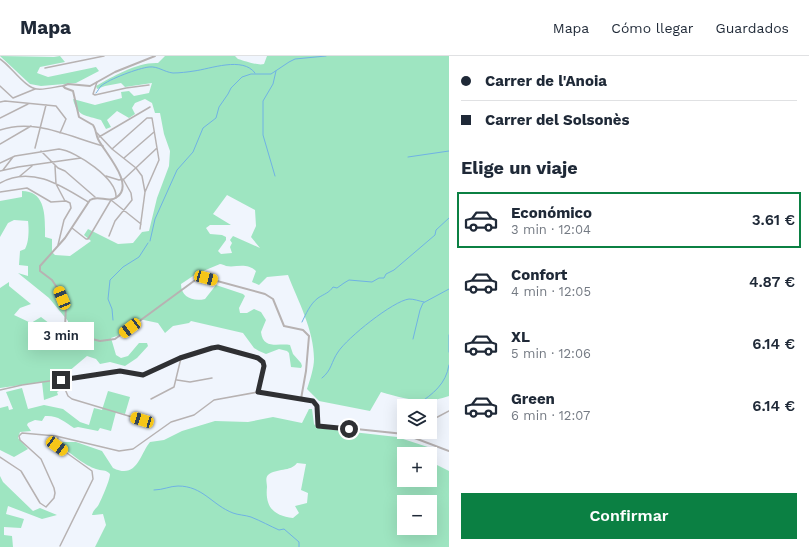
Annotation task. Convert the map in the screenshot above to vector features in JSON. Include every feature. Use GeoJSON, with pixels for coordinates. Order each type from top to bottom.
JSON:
{"type":"FeatureCollection","features":[{"type":"Feature","properties":{"kind":"street"},"geometry":{"type":"LineString","coordinates":[[45,68],[104,56]]}},
{"type":"Feature","properties":{"kind":"street"},"geometry":{"type":"LineString","coordinates":[[13,98],[35,89],[63,86],[68,84],[88,86],[115,72],[155,56]]}},
{"type":"Feature","properties":{"kind":"street"},"geometry":{"type":"LineString","coordinates":[[0,59],[27,84],[35,89]]}},
{"type":"Feature","properties":{"kind":"street"},"geometry":{"type":"LineString","coordinates":[[97,82],[92,92],[95,95],[126,88],[149,85]]}},
{"type":"Feature","properties":{"kind":"street"},"geometry":{"type":"LineString","coordinates":[[0,86],[16,102]]}},
{"type":"Feature","properties":{"kind":"street"},"geometry":{"type":"LineString","coordinates":[[63,86],[73,91],[79,117],[92,123],[103,146],[132,197],[130,204],[115,221],[109,236]]}},
{"type":"Feature","properties":{"kind":"street"},"geometry":{"type":"LineString","coordinates":[[0,102],[5,101],[56,106],[65,116],[66,121],[60,133]]}},
{"type":"Feature","properties":{"kind":"street"},"geometry":{"type":"LineString","coordinates":[[0,118],[28,104]]}},
{"type":"Feature","properties":{"kind":"street"},"geometry":{"type":"LineString","coordinates":[[35,148],[46,105]]}},
{"type":"Feature","properties":{"kind":"street"},"geometry":{"type":"LineString","coordinates":[[99,137],[150,106]]}},
{"type":"Feature","properties":{"kind":"street"},"geometry":{"type":"LineString","coordinates":[[112,150],[147,118],[152,118],[158,148],[159,164],[145,192]]}},
{"type":"Feature","properties":{"kind":"street"},"geometry":{"type":"LineString","coordinates":[[0,130],[18,126],[40,127],[103,146]]}},
{"type":"Feature","properties":{"kind":"street"},"geometry":{"type":"LineString","coordinates":[[0,144],[31,126]]}},
{"type":"Feature","properties":{"kind":"street"},"geometry":{"type":"LineString","coordinates":[[124,158],[155,131]]}},
{"type":"Feature","properties":{"kind":"street"},"geometry":{"type":"LineString","coordinates":[[96,132],[112,150],[136,168],[142,176],[145,192],[140,229]]}},
{"type":"Feature","properties":{"kind":"street"},"geometry":{"type":"LineString","coordinates":[[105,176],[118,180],[123,179],[158,148]]}},
{"type":"Feature","properties":{"kind":"street"},"geometry":{"type":"LineString","coordinates":[[0,163],[14,156],[41,151],[59,149],[66,150],[81,158],[105,176],[115,190],[116,198]]}},
{"type":"Feature","properties":{"kind":"street"},"geometry":{"type":"LineString","coordinates":[[41,151],[55,166],[65,171],[95,198],[111,200],[116,198],[121,193],[123,179]]}},
{"type":"Feature","properties":{"kind":"street"},"geometry":{"type":"LineString","coordinates":[[3,170],[14,156]]}},
{"type":"Feature","properties":{"kind":"street"},"geometry":{"type":"LineString","coordinates":[[0,171],[81,158]]}},
{"type":"Feature","properties":{"kind":"street"},"geometry":{"type":"LineString","coordinates":[[20,176],[34,165]]}},
{"type":"Feature","properties":{"kind":"street"},"geometry":{"type":"LineString","coordinates":[[55,166],[56,184],[65,201],[70,204],[71,208],[64,220],[57,248]]}},
{"type":"Feature","properties":{"kind":"street"},"geometry":{"type":"LineString","coordinates":[[0,183],[20,176],[39,177],[56,184],[89,202]]}},
{"type":"Feature","properties":{"kind":"street"},"geometry":{"type":"LineString","coordinates":[[0,192],[26,188],[51,202],[65,201]]}},
{"type":"Feature","properties":{"kind":"street"},"geometry":{"type":"LineString","coordinates":[[95,198],[89,202],[72,228],[40,268],[40,271],[52,280],[58,289],[66,310],[65,327],[67,331],[73,334],[98,340],[115,339],[190,282],[200,277],[265,294],[273,299],[284,326],[303,330],[309,336],[306,372],[301,399]]}},
{"type":"Feature","properties":{"kind":"street"},"geometry":{"type":"LineString","coordinates":[[111,200],[141,224]]}},
{"type":"Feature","properties":{"kind":"street"},"geometry":{"type":"LineString","coordinates":[[72,228],[88,239],[111,200]]}},
{"type":"Feature","properties":{"kind":"street"},"geometry":{"type":"LineString","coordinates":[[0,390],[22,385],[120,371],[143,375],[180,358],[215,347],[258,358],[263,362],[264,365],[258,392]]}},
{"type":"Feature","properties":{"kind":"street"},"geometry":{"type":"LineString","coordinates":[[151,399],[171,389],[176,380],[180,358]]}},
{"type":"Feature","properties":{"kind":"street"},"geometry":{"type":"LineString","coordinates":[[176,380],[190,382],[212,378]]}},
{"type":"Feature","properties":{"kind":"street"},"geometry":{"type":"LineString","coordinates":[[61,380],[68,396],[72,400],[142,420]]}},
{"type":"Feature","properties":{"kind":"street"},"geometry":{"type":"LineString","coordinates":[[0,457],[21,471],[40,503],[46,507],[54,498],[54,488],[41,459],[22,443],[19,436],[22,432],[57,436],[119,451],[132,449],[171,422],[194,415],[214,400],[258,392],[313,401],[316,404],[318,426],[397,434]]}},
{"type":"Feature","properties":{"kind":"street"},"geometry":{"type":"LineString","coordinates":[[437,417],[449,411]]}},
{"type":"Feature","properties":{"kind":"street"},"geometry":{"type":"LineString","coordinates":[[57,436],[57,446],[92,471],[93,479],[60,546]]}},
{"type":"Feature","properties":{"kind":"street"},"geometry":{"type":"LineString","coordinates":[[417,439],[449,451]]}},
{"type":"Feature","properties":{"kind":"green space"},"geometry":{"type":"Polygon","coordinates":[[[0,56],[60,56],[65,62],[40,67],[37,73],[48,77],[96,67],[99,71],[76,83],[41,86],[30,84],[0,56]]]}},
{"type":"Feature","properties":{"kind":"green space"},"geometry":{"type":"Polygon","coordinates":[[[165,56],[235,56],[238,59],[251,63],[264,64],[267,56],[449,56],[449,396],[437,399],[407,399],[381,392],[370,411],[319,401],[307,389],[312,374],[314,359],[313,348],[305,316],[288,275],[267,277],[259,285],[252,282],[256,271],[252,268],[245,266],[226,266],[222,264],[196,274],[181,284],[185,295],[188,298],[196,300],[205,299],[216,285],[243,294],[245,296],[239,308],[240,313],[247,313],[254,309],[261,312],[266,320],[261,332],[262,338],[268,343],[272,344],[290,345],[293,354],[301,363],[301,368],[291,367],[289,353],[287,351],[279,349],[266,354],[254,348],[243,333],[191,321],[189,323],[173,326],[165,333],[158,323],[139,319],[123,334],[111,338],[116,355],[121,358],[128,356],[139,343],[147,343],[148,346],[137,358],[125,366],[110,362],[100,364],[96,359],[87,356],[68,372],[58,377],[63,389],[57,392],[58,395],[44,400],[42,382],[0,388],[0,288],[9,282],[9,286],[31,304],[20,308],[14,315],[31,323],[41,317],[58,330],[68,328],[68,321],[49,298],[18,273],[28,276],[28,266],[19,265],[20,251],[25,249],[27,243],[29,232],[28,221],[14,220],[8,223],[0,237],[0,201],[22,197],[22,191],[30,192],[36,196],[43,207],[45,237],[52,239],[52,252],[55,255],[70,256],[91,241],[84,235],[88,229],[118,244],[133,243],[142,232],[149,231],[157,198],[169,166],[170,151],[164,134],[160,113],[155,113],[152,103],[145,99],[135,103],[132,108],[135,114],[129,118],[117,111],[107,120],[111,127],[106,129],[101,120],[87,116],[80,112],[77,109],[73,99],[95,105],[122,98],[121,92],[129,91],[134,96],[149,93],[152,83],[125,87],[121,83],[97,89],[96,86],[134,67],[150,63],[158,63],[165,56]],[[227,195],[213,214],[231,225],[210,225],[206,228],[210,234],[222,235],[226,237],[226,240],[218,251],[221,254],[232,253],[230,247],[232,243],[230,240],[233,236],[260,248],[251,237],[256,226],[255,210],[227,195]]]}},
{"type":"Feature","properties":{"kind":"green space"},"geometry":{"type":"Polygon","coordinates":[[[22,388],[28,409],[44,405],[63,409],[80,422],[89,425],[94,408],[102,410],[108,391],[130,397],[125,414],[116,412],[111,431],[100,428],[98,431],[78,427],[74,428],[53,416],[45,416],[42,421],[35,420],[28,423],[27,425],[31,431],[20,432],[18,438],[28,449],[14,457],[0,450],[0,408],[8,406],[9,410],[13,409],[6,392],[22,388]]]}},
{"type":"Feature","properties":{"kind":"green space"},"geometry":{"type":"Polygon","coordinates":[[[309,409],[312,409],[314,424],[317,428],[397,437],[397,439],[403,439],[428,447],[397,447],[397,487],[437,487],[437,465],[449,471],[449,547],[95,547],[106,525],[103,514],[92,515],[102,498],[110,474],[107,471],[96,469],[73,456],[62,446],[62,442],[76,442],[102,451],[113,468],[121,471],[128,471],[137,464],[150,442],[164,440],[182,431],[215,421],[248,422],[273,417],[302,423],[309,409]],[[297,463],[291,468],[271,473],[266,479],[267,500],[269,505],[280,515],[293,518],[299,513],[295,506],[307,503],[308,493],[301,490],[306,464],[297,463]]]}},
{"type":"Feature","properties":{"kind":"green space"},"geometry":{"type":"Polygon","coordinates":[[[0,476],[3,482],[33,511],[40,508],[57,515],[42,519],[8,506],[6,514],[24,519],[21,528],[4,527],[4,535],[12,536],[13,547],[0,547],[0,476]]]}},
{"type":"Feature","properties":{"kind":"waterway"},"geometry":{"type":"LineString","coordinates":[[150,241],[155,219],[177,170],[193,152],[203,128],[216,118],[219,107],[231,88],[242,77],[251,74],[271,74],[295,59],[326,56]]}},
{"type":"Feature","properties":{"kind":"waterway"},"geometry":{"type":"LineString","coordinates":[[96,93],[101,86],[110,80],[149,67],[155,67],[175,73],[235,64],[250,68],[255,73]]}},
{"type":"Feature","properties":{"kind":"waterway"},"geometry":{"type":"LineString","coordinates":[[275,176],[263,135],[263,101],[273,84],[276,71]]}},
{"type":"Feature","properties":{"kind":"waterway"},"geometry":{"type":"LineString","coordinates":[[408,157],[449,151]]}},
{"type":"Feature","properties":{"kind":"waterway"},"geometry":{"type":"LineString","coordinates":[[302,322],[308,309],[313,303],[318,298],[330,291],[333,287],[337,288],[349,280],[372,282],[379,278],[384,278],[386,274],[394,270],[435,235],[436,230],[449,218]]}},
{"type":"Feature","properties":{"kind":"waterway"},"geometry":{"type":"LineString","coordinates":[[113,320],[112,309],[108,299],[110,280],[123,267],[139,257],[148,243]]}},
{"type":"Feature","properties":{"kind":"waterway"},"geometry":{"type":"LineString","coordinates":[[413,339],[423,303],[449,289]]}},
{"type":"Feature","properties":{"kind":"waterway"},"geometry":{"type":"LineString","coordinates":[[322,378],[330,369],[338,352],[343,346],[371,321],[392,306],[402,301],[409,299],[424,302]]}},
{"type":"Feature","properties":{"kind":"waterway"},"geometry":{"type":"LineString","coordinates":[[449,335],[449,352]]}},
{"type":"Feature","properties":{"kind":"waterway"},"geometry":{"type":"LineString","coordinates":[[425,399],[442,383],[449,365]]}},
{"type":"Feature","properties":{"kind":"waterway"},"geometry":{"type":"LineString","coordinates":[[154,490],[178,486],[194,489],[201,492],[226,510],[251,517],[279,530],[284,529],[299,542],[299,547]]}},
{"type":"Feature","properties":{"kind":"route"},"geometry":{"type":"LineString","coordinates":[[61,380],[120,371],[143,375],[180,358],[218,347],[258,358],[264,363],[258,392],[313,401],[317,406],[318,426],[349,429]]}}]}
